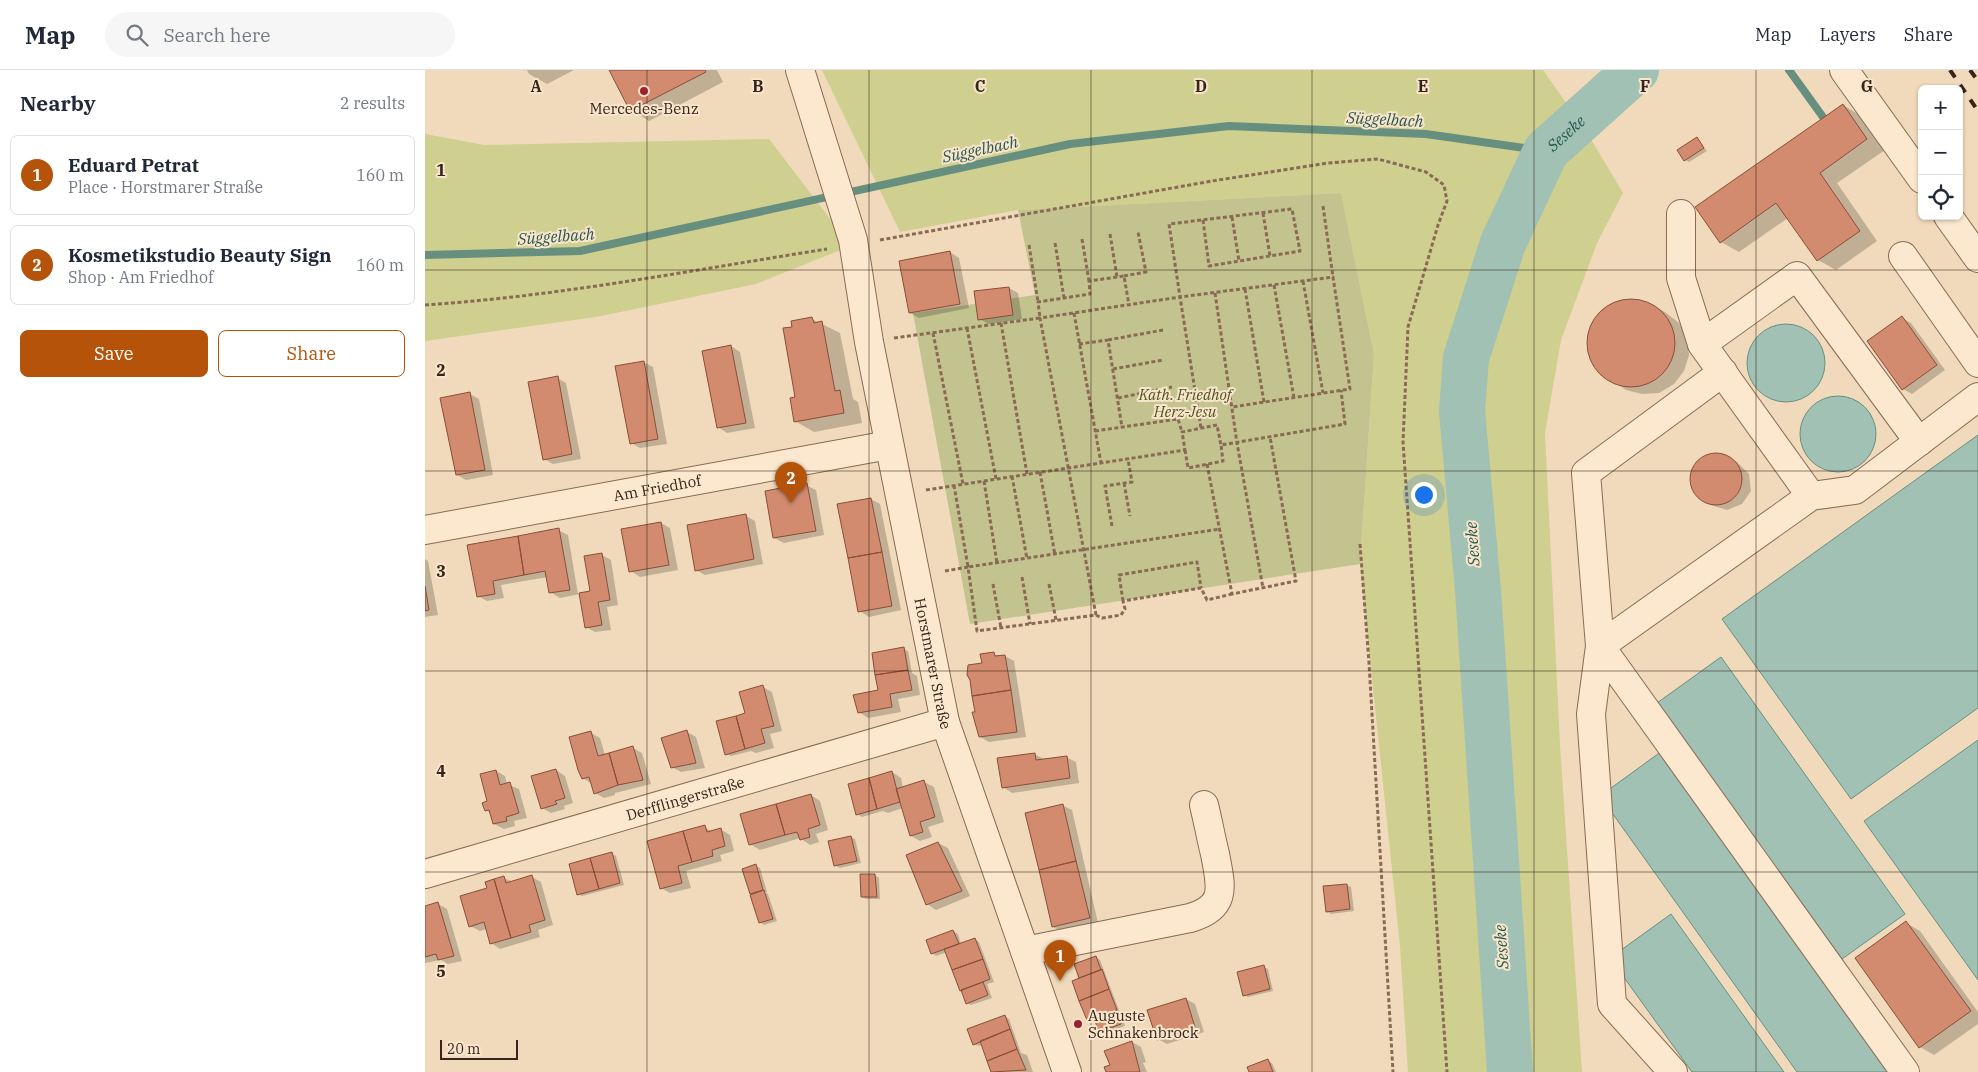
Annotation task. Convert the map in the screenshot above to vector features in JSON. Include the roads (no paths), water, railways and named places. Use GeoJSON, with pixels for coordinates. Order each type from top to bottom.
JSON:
{"type":"FeatureCollection","features":[{"type":"Feature","properties":{"kind":"street","name":"Horstmarer Straße"},"geometry":{"type":"LineString","coordinates":[[800,70],[853,242],[869,342],[889,445],[901,494],[945,722],[1067,1072]]}},
{"type":"Feature","properties":{"kind":"street"},"geometry":{"type":"LineString","coordinates":[[1844,70],[1919,175]]}},
{"type":"Feature","properties":{"kind":"street"},"geometry":{"type":"LineString","coordinates":[[1681,214],[1681,278],[1702,344],[1811,496]]}},
{"type":"Feature","properties":{"kind":"street"},"geometry":{"type":"LineString","coordinates":[[1951,220],[1978,258]]}},
{"type":"Feature","properties":{"kind":"street"},"geometry":{"type":"LineString","coordinates":[[1903,256],[1978,362]]}},
{"type":"Feature","properties":{"kind":"street"},"geometry":{"type":"LineString","coordinates":[[1702,344],[1797,276],[1919,442]]}},
{"type":"Feature","properties":{"kind":"street"},"geometry":{"type":"LineString","coordinates":[[1673,1072],[1612,1004],[1591,714],[1600,646],[1586,473],[1723,372]]}},
{"type":"Feature","properties":{"kind":"street"},"geometry":{"type":"LineString","coordinates":[[1600,646],[1811,496],[1855,490],[1978,397]]}},
{"type":"Feature","properties":{"kind":"street","name":"Am Friedhof"},"geometry":{"type":"LineString","coordinates":[[425,530],[889,445]]}},
{"type":"Feature","properties":{"kind":"street"},"geometry":{"type":"LineString","coordinates":[[1600,646],[1905,1072]]}},
{"type":"Feature","properties":{"kind":"street","name":"Derfflingerstraße"},"geometry":{"type":"LineString","coordinates":[[425,874],[945,722]]}},
{"type":"Feature","properties":{"kind":"street"},"geometry":{"type":"LineString","coordinates":[[1025,951],[1190,918],[1208,911],[1215,905],[1221,887],[1204,805]]}},
{"type":"Feature","properties":{"kind":"water"},"geometry":{"type":"Polygon","coordinates":[[[1616,70],[1648,70],[1586,131],[1570,155],[1551,129],[1616,70]]]}},
{"type":"Feature","properties":{"kind":"water"},"geometry":{"type":"Polygon","coordinates":[[[1786,324],[1801,327],[1813,336],[1822,348],[1825,363],[1822,378],[1813,390],[1801,399],[1786,402],[1771,399],[1759,390],[1750,378],[1747,363],[1750,348],[1759,336],[1771,327],[1786,324]]]}},
{"type":"Feature","properties":{"kind":"water"},"geometry":{"type":"Polygon","coordinates":[[[1838,396],[1852,399],[1865,407],[1873,420],[1876,434],[1873,448],[1865,461],[1852,469],[1838,472],[1824,469],[1811,461],[1803,448],[1800,434],[1803,420],[1811,407],[1824,399],[1838,396]]]}},
{"type":"Feature","properties":{"kind":"water"},"geometry":{"type":"Polygon","coordinates":[[[1978,435],[1978,708],[1851,799],[1722,619],[1978,435]]]}},
{"type":"Feature","properties":{"kind":"water"},"geometry":{"type":"Polygon","coordinates":[[[1721,657],[1905,914],[1842,959],[1657,703],[1721,657]]]}},
{"type":"Feature","properties":{"kind":"water"},"geometry":{"type":"Polygon","coordinates":[[[1978,740],[1978,980],[1864,821],[1978,740]]]}},
{"type":"Feature","properties":{"kind":"water"},"geometry":{"type":"Polygon","coordinates":[[[1662,751],[1891,1072],[1797,1072],[1600,796],[1662,751]]]}},
{"type":"Feature","properties":{"kind":"water"},"geometry":{"type":"Polygon","coordinates":[[[1671,914],[1784,1072],[1692,1072],[1610,958],[1671,914]]]}},
{"type":"Feature","properties":{"kind":"waterway","name":"Seseke"},"geometry":{"type":"LineString","coordinates":[[1510,1072],[1478,590],[1462,411],[1466,358],[1503,243],[1546,151],[1636,70]]}},
{"type":"Feature","properties":{"kind":"waterway"},"geometry":{"type":"LineString","coordinates":[[1789,70],[1823,117]]}},
{"type":"Feature","properties":{"kind":"waterway","name":"Süggelbach"},"geometry":{"type":"LineString","coordinates":[[425,255],[580,251],[1070,144],[1229,126],[1426,134],[1546,151]]}},
{"type":"Feature","properties":{"kind":"railway"},"geometry":{"type":"LineString","coordinates":[[1950,70],[1978,111]]}},
{"type":"Feature","properties":{"kind":"railway"},"geometry":{"type":"LineString","coordinates":[[1970,70],[1978,81]]}},
{"type":"Feature","properties":{"kind":"place","name":"Mercedes-Benz"},"geometry":{"type":"Point","coordinates":[644,91]}},
{"type":"Feature","properties":{"kind":"place","name":"Kosmetikstudio Beauty Sign"},"geometry":{"type":"Point","coordinates":[791,503]}},
{"type":"Feature","properties":{"kind":"place","name":"Eduard Petrat"},"geometry":{"type":"Point","coordinates":[1060,981]}},
{"type":"Feature","properties":{"kind":"place","name":"Auguste Schnakenbrock"},"geometry":{"type":"Point","coordinates":[1078,1024]}},
{"type":"Feature","properties":{"kind":"park label","name":"Kath. Friedhof Herz-Jesu"},"geometry":{"type":"Point","coordinates":[1185,402]}}]}
